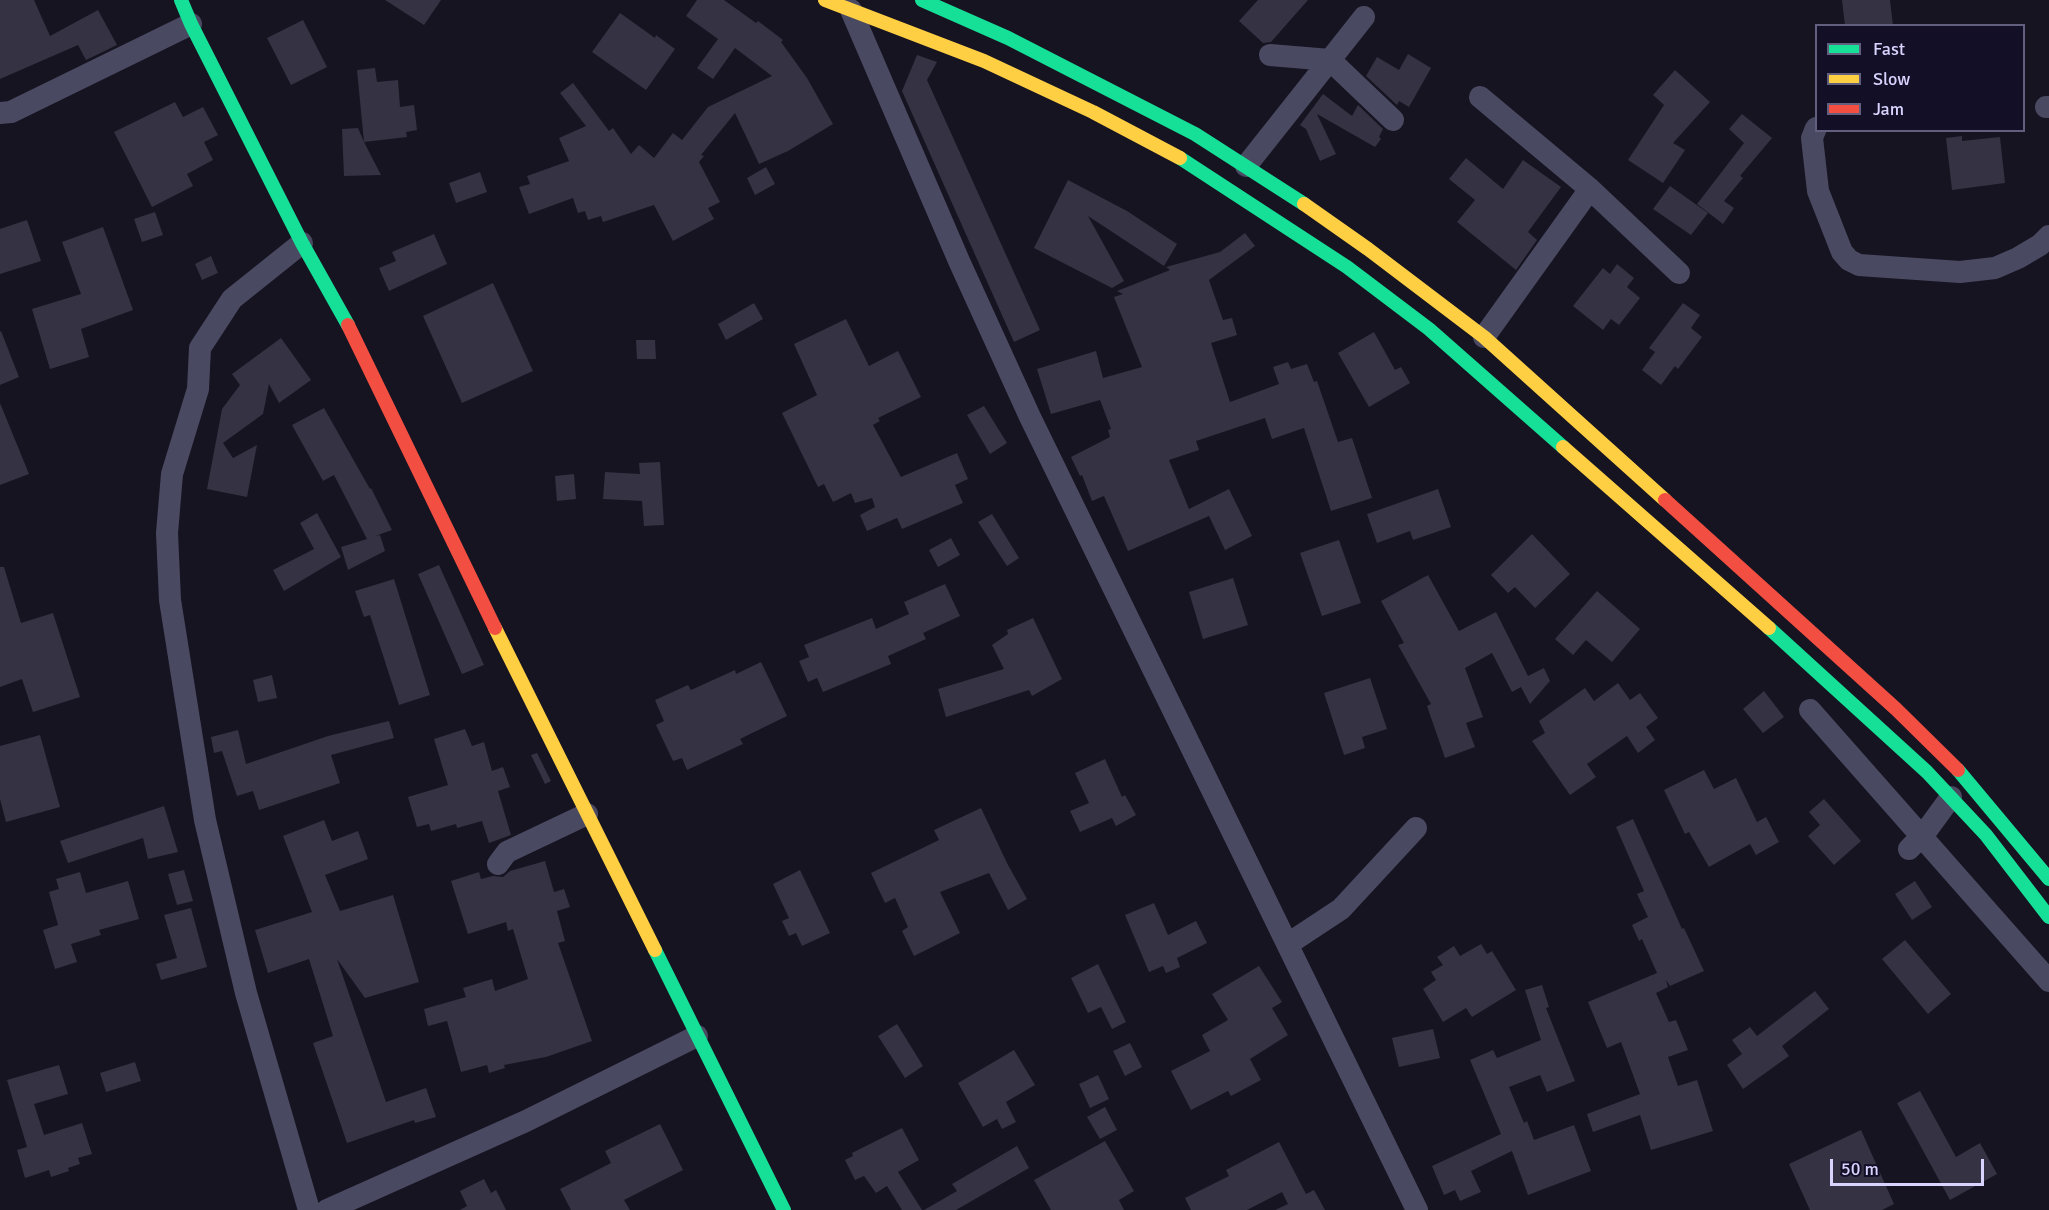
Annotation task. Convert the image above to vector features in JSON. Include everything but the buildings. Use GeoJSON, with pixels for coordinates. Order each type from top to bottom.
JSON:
{"type":"FeatureCollection","features":[{"type":"Feature","properties":{"kind":"main road"},"geometry":{"type":"LineString","coordinates":[[181,0],[302,243],[357,341],[469,576],[784,1210]]}},
{"type":"Feature","properties":{"kind":"main road"},"geometry":{"type":"LineString","coordinates":[[825,0],[984,61],[1093,112],[1179,157],[1347,267],[1445,343],[1840,692],[1927,772],[1986,835],[2049,917]]}},
{"type":"Feature","properties":{"kind":"main road"},"geometry":{"type":"LineString","coordinates":[[922,0],[1008,38],[1195,134],[1368,249],[1484,337],[1896,708],[1954,766],[2049,879]]}},
{"type":"Feature","properties":{"kind":"street"},"geometry":{"type":"LineString","coordinates":[[851,10],[959,261],[1030,417],[1417,1210]]}},
{"type":"Feature","properties":{"kind":"street"},"geometry":{"type":"LineString","coordinates":[[1246,166],[1364,17]]}},
{"type":"Feature","properties":{"kind":"street"},"geometry":{"type":"LineString","coordinates":[[0,113],[11,112],[191,24]]}},
{"type":"Feature","properties":{"kind":"street"},"geometry":{"type":"LineString","coordinates":[[1270,55],[1330,60],[1393,120]]}},
{"type":"Feature","properties":{"kind":"street"},"geometry":{"type":"LineString","coordinates":[[1480,97],[1590,189],[1679,273]]}},
{"type":"Feature","properties":{"kind":"street"},"geometry":{"type":"LineString","coordinates":[[1815,130],[1812,138],[1818,191],[1838,244],[1849,260],[1859,265],[1960,272],[1995,267],[2018,258],[2040,245],[2049,236]]}},
{"type":"Feature","properties":{"kind":"street"},"geometry":{"type":"LineString","coordinates":[[1484,337],[1590,189]]}},
{"type":"Feature","properties":{"kind":"street"},"geometry":{"type":"LineString","coordinates":[[302,243],[232,299],[200,348],[198,389],[172,474],[167,533],[170,600],[205,820],[246,993],[309,1210]]}},
{"type":"Feature","properties":{"kind":"street"},"geometry":{"type":"LineString","coordinates":[[1810,710],[1915,843],[2049,981]]}},
{"type":"Feature","properties":{"kind":"street"},"geometry":{"type":"LineString","coordinates":[[1915,843],[1951,797]]}},
{"type":"Feature","properties":{"kind":"street"},"geometry":{"type":"LineString","coordinates":[[498,864],[507,852],[587,814]]}},
{"type":"Feature","properties":{"kind":"street"},"geometry":{"type":"LineString","coordinates":[[1287,944],[1341,909],[1416,828]]}},
{"type":"Feature","properties":{"kind":"street"},"geometry":{"type":"LineString","coordinates":[[327,1210],[526,1121],[697,1036]]}},
{"type":"Feature","properties":{"kind":"traffic: fast"},"geometry":{"type":"LineString","coordinates":[[181,0],[302,243],[348,325]]}},
{"type":"Feature","properties":{"kind":"traffic: fast"},"geometry":{"type":"LineString","coordinates":[[922,0],[1008,38],[1195,134],[1304,204]]}},
{"type":"Feature","properties":{"kind":"traffic: fast"},"geometry":{"type":"LineString","coordinates":[[1180,158],[1347,267],[1429,329],[1563,447]]}},
{"type":"Feature","properties":{"kind":"traffic: fast"},"geometry":{"type":"LineString","coordinates":[[1769,628],[1927,772],[1986,835],[2049,917]]}},
{"type":"Feature","properties":{"kind":"traffic: fast"},"geometry":{"type":"LineString","coordinates":[[1958,770],[2049,879]]}},
{"type":"Feature","properties":{"kind":"traffic: fast"},"geometry":{"type":"LineString","coordinates":[[655,950],[784,1210]]}},
{"type":"Feature","properties":{"kind":"traffic: slow"},"geometry":{"type":"LineString","coordinates":[[825,0],[984,61],[1093,112],[1180,158]]}},
{"type":"Feature","properties":{"kind":"traffic: slow"},"geometry":{"type":"LineString","coordinates":[[1304,204],[1368,249],[1484,337],[1665,500]]}},
{"type":"Feature","properties":{"kind":"traffic: slow"},"geometry":{"type":"LineString","coordinates":[[1563,447],[1769,628]]}},
{"type":"Feature","properties":{"kind":"traffic: slow"},"geometry":{"type":"LineString","coordinates":[[495,628],[655,950]]}},
{"type":"Feature","properties":{"kind":"traffic: jam"},"geometry":{"type":"LineString","coordinates":[[348,325],[495,628]]}},
{"type":"Feature","properties":{"kind":"traffic: jam"},"geometry":{"type":"LineString","coordinates":[[1665,500],[1896,709],[1958,770]]}}]}
